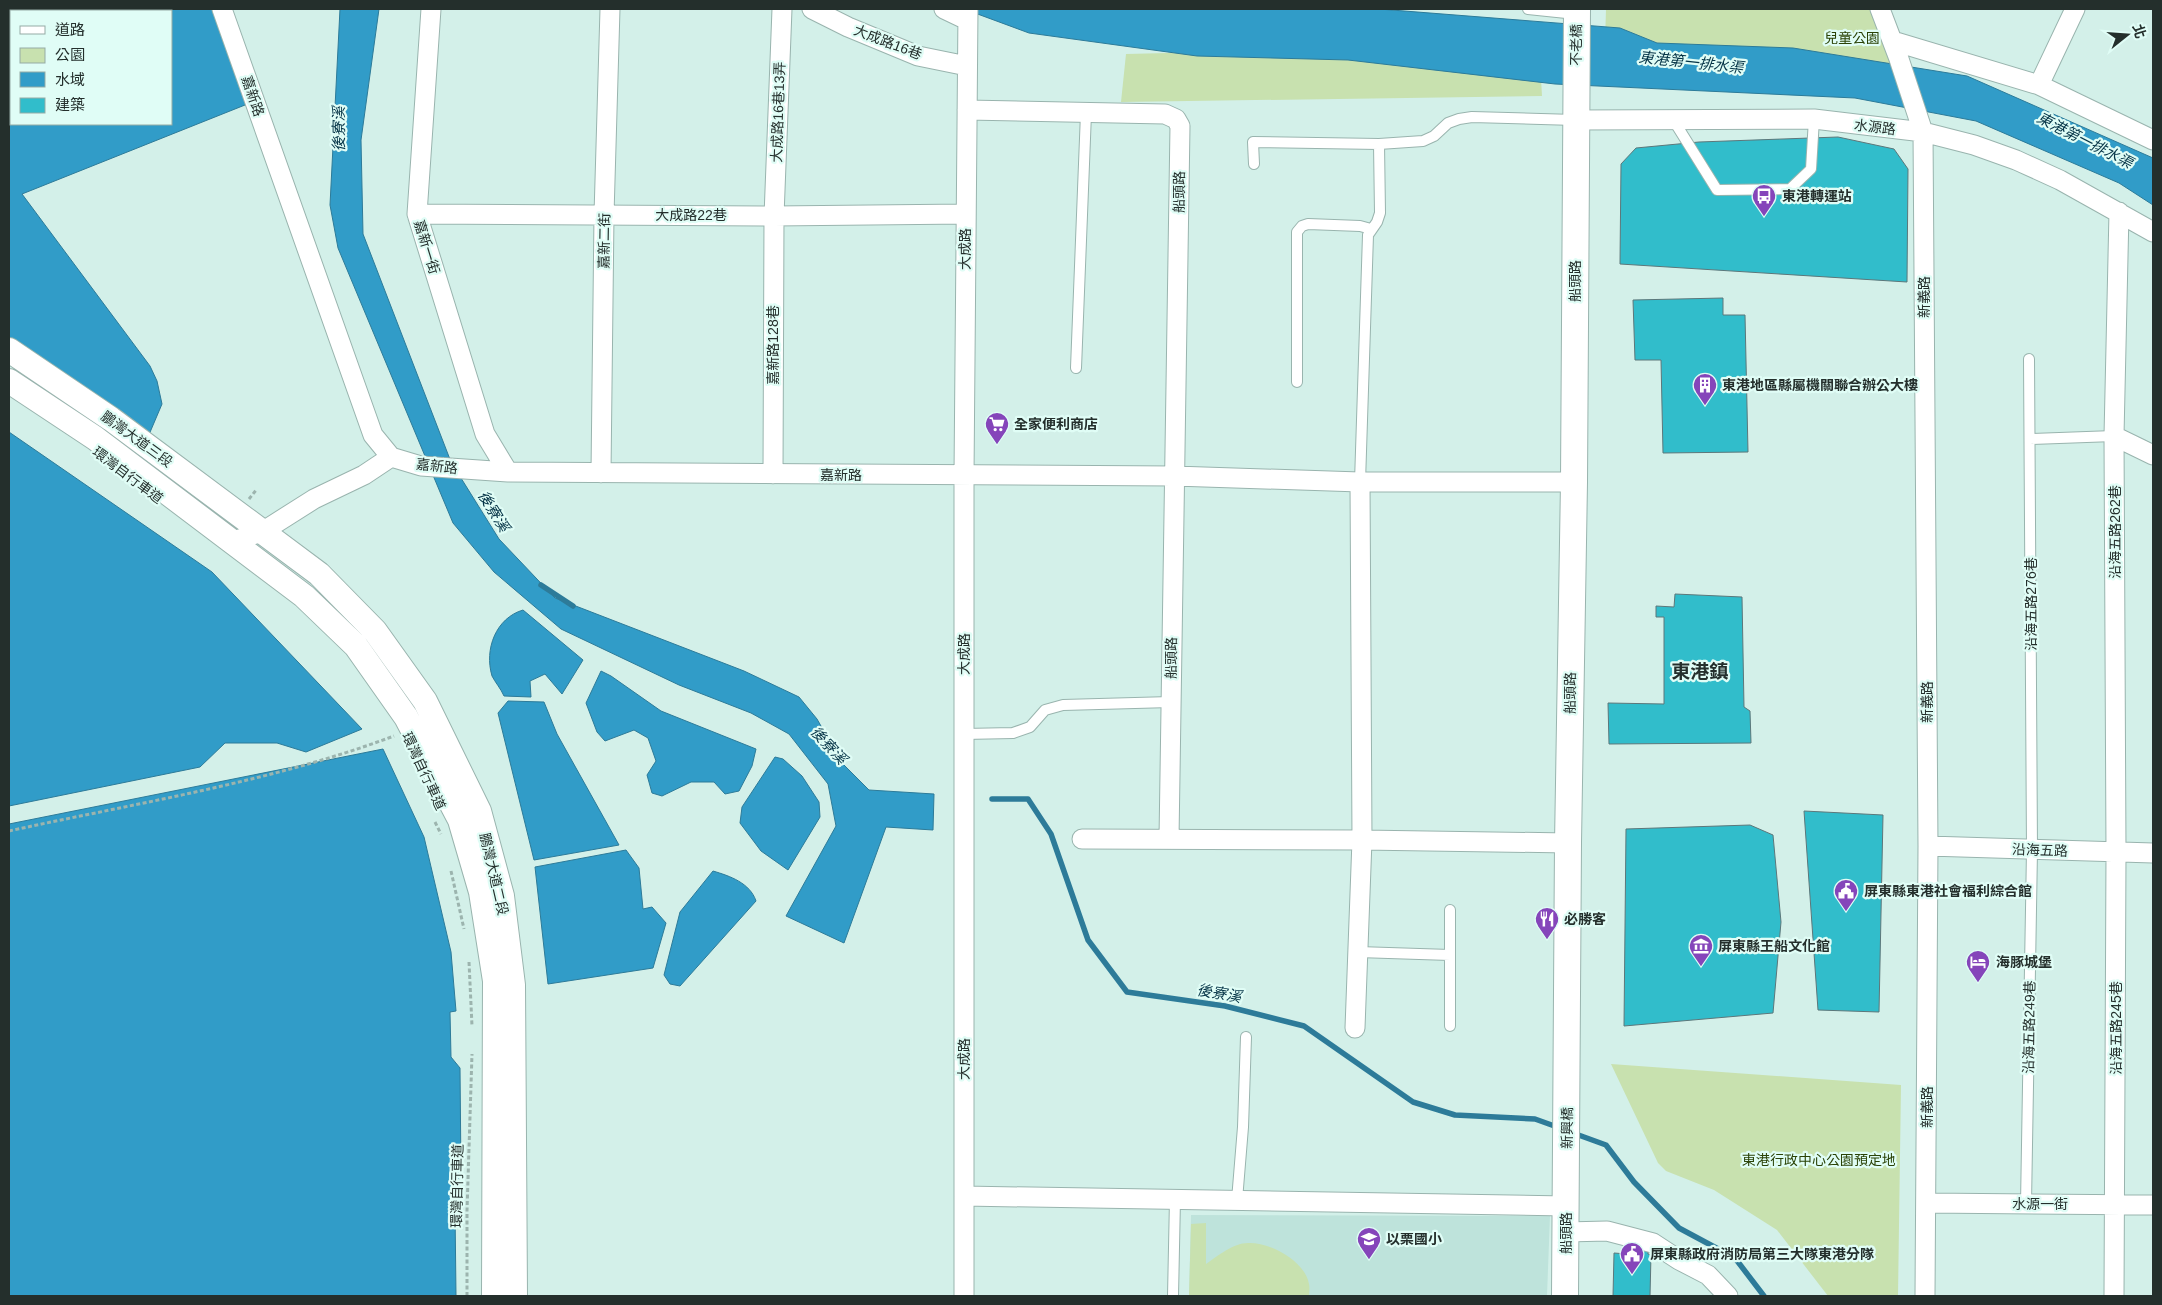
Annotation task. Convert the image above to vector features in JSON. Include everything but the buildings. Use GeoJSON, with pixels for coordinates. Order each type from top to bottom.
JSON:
{"type":"FeatureCollection","features":[{"type":"Feature","properties":{"kind":"main road","name":"不老橋"},"geometry":{"type":"LineString","coordinates":[[1575,80],[1577,11]]}},
{"type":"Feature","properties":{"kind":"main road","name":"船頭路"},"geometry":{"type":"LineString","coordinates":[[1568,1086],[1568,843],[1574,482],[1575,80]]}},
{"type":"Feature","properties":{"kind":"main road","name":"新興橋"},"geometry":{"type":"LineString","coordinates":[[1566,1169],[1568,1086]]}},
{"type":"Feature","properties":{"kind":"main road","name":"船頭路"},"geometry":{"type":"LineString","coordinates":[[1565,1296],[1566,1169]]}},
{"type":"Feature","properties":{"kind":"street","name":"嘉新路"},"geometry":{"type":"LineString","coordinates":[[222,9],[373,435],[391,457],[421,466],[488,472],[964,476]]}},
{"type":"Feature","properties":{"kind":"street","name":"嘉新一街"},"geometry":{"type":"LineString","coordinates":[[431,9],[417,214],[485,434],[508,472]]}},
{"type":"Feature","properties":{"kind":"street","name":"嘉新二街"},"geometry":{"type":"LineString","coordinates":[[601,473],[604,215],[610,9]]}},
{"type":"Feature","properties":{"kind":"street","name":"大成路16巷13弄"},"geometry":{"type":"LineString","coordinates":[[774,216],[782,9]]}},
{"type":"Feature","properties":{"kind":"street","name":"大成路16巷"},"geometry":{"type":"LineString","coordinates":[[812,9],[848,27],[918,56],[967,66]]}},
{"type":"Feature","properties":{"kind":"street"},"geometry":{"type":"LineString","coordinates":[[944,9],[967,13]]}},
{"type":"Feature","properties":{"kind":"street"},"geometry":{"type":"LineString","coordinates":[[1880,9],[1896,50],[2039,85],[2153,140]]}},
{"type":"Feature","properties":{"kind":"street"},"geometry":{"type":"LineString","coordinates":[[2039,85],[2076,9]]}},
{"type":"Feature","properties":{"kind":"street","name":"大成路"},"geometry":{"type":"LineString","coordinates":[[964,1296],[964,476],[967,13]]}},
{"type":"Feature","properties":{"kind":"street","name":"新義路"},"geometry":{"type":"LineString","coordinates":[[1896,50],[1923,132],[1928,846],[1926,1296]]}},
{"type":"Feature","properties":{"kind":"street","name":"船頭路"},"geometry":{"type":"LineString","coordinates":[[967,110],[1165,114],[1176,119],[1180,126],[1169,839]]}},
{"type":"Feature","properties":{"kind":"street","name":"水源路"},"geometry":{"type":"LineString","coordinates":[[1575,120],[1814,119],[1923,132],[1974,145],[2016,160],[2060,180],[2153,232]]}},
{"type":"Feature","properties":{"kind":"street","name":"沿海五路262巷"},"geometry":{"type":"LineString","coordinates":[[2116,853],[2114,436],[2119,212]]}},
{"type":"Feature","properties":{"kind":"street","name":"大成路22巷"},"geometry":{"type":"LineString","coordinates":[[417,214],[774,216],[966,214]]}},
{"type":"Feature","properties":{"kind":"street","name":"嘉新路128巷"},"geometry":{"type":"LineString","coordinates":[[772,474],[774,216]]}},
{"type":"Feature","properties":{"kind":"street","name":"鵬灣大道三段"},"geometry":{"type":"LineString","coordinates":[[9,350],[111,419],[262,532]]}},
{"type":"Feature","properties":{"kind":"street","name":"鵬灣大道三段"},"geometry":{"type":"LineString","coordinates":[[9,381],[95,438],[233,541]]}},
{"type":"Feature","properties":{"kind":"street"},"geometry":{"type":"LineString","coordinates":[[2114,436],[2153,455]]}},
{"type":"Feature","properties":{"kind":"street"},"geometry":{"type":"LineString","coordinates":[[233,541],[262,532],[314,499],[364,475],[391,457]]}},
{"type":"Feature","properties":{"kind":"street"},"geometry":{"type":"LineString","coordinates":[[964,476],[1174,476],[1360,482],[1574,482]]}},
{"type":"Feature","properties":{"kind":"street"},"geometry":{"type":"LineString","coordinates":[[1355,1028],[1362,840],[1360,482]]}},
{"type":"Feature","properties":{"kind":"street","name":"鵬灣大道二段"},"geometry":{"type":"LineString","coordinates":[[262,532],[319,574],[375,631],[425,701],[479,812],[502,896],[514,985],[515,1296]]}},
{"type":"Feature","properties":{"kind":"street","name":"鵬灣大道二段"},"geometry":{"type":"LineString","coordinates":[[233,541],[304,596],[356,646],[406,717],[460,820],[481,892],[495,981],[494,1296]]}},
{"type":"Feature","properties":{"kind":"street"},"geometry":{"type":"LineString","coordinates":[[1082,839],[1568,843]]}},
{"type":"Feature","properties":{"kind":"street","name":"沿海五路"},"geometry":{"type":"LineString","coordinates":[[1928,846],[2153,853]]}},
{"type":"Feature","properties":{"kind":"street","name":"沿海五路245巷"},"geometry":{"type":"LineString","coordinates":[[2114,1296],[2116,1204],[2116,853]]}},
{"type":"Feature","properties":{"kind":"street"},"geometry":{"type":"LineString","coordinates":[[964,1196],[1566,1206]]}},
{"type":"Feature","properties":{"kind":"street","name":"水源一街"},"geometry":{"type":"LineString","coordinates":[[1927,1203],[2153,1205]]}},
{"type":"Feature","properties":{"kind":"street"},"geometry":{"type":"LineString","coordinates":[[1566,1232],[1607,1232],[1653,1243],[1708,1276],[1728,1296]]}},
{"type":"Feature","properties":{"kind":"lane"},"geometry":{"type":"LineString","coordinates":[[1528,9],[1577,11]]}},
{"type":"Feature","properties":{"kind":"lane"},"geometry":{"type":"LineString","coordinates":[[1076,368],[1086,113]]}},
{"type":"Feature","properties":{"kind":"lane"},"geometry":{"type":"LineString","coordinates":[[1254,164],[1253,142],[1379,144],[1423,141],[1434,136],[1448,123],[1472,117],[1575,120]]}},
{"type":"Feature","properties":{"kind":"lane"},"geometry":{"type":"LineString","coordinates":[[1674,120],[1717,190],[1790,189],[1811,168],[1814,119]]}},
{"type":"Feature","properties":{"kind":"lane"},"geometry":{"type":"LineString","coordinates":[[1360,482],[1368,235],[1377,222],[1380,212],[1379,144]]}},
{"type":"Feature","properties":{"kind":"lane"},"geometry":{"type":"LineString","coordinates":[[1297,382],[1297,232],[1302,226],[1308,224],[1360,226],[1371,229]]}},
{"type":"Feature","properties":{"kind":"lane","name":"沿海五路276巷"},"geometry":{"type":"LineString","coordinates":[[2029,359],[2032,850]]}},
{"type":"Feature","properties":{"kind":"lane"},"geometry":{"type":"LineString","coordinates":[[2030,439],[2114,436]]}},
{"type":"Feature","properties":{"kind":"lane"},"geometry":{"type":"LineString","coordinates":[[964,734],[1013,733],[1030,727],[1045,710],[1063,704],[1171,702]]}},
{"type":"Feature","properties":{"kind":"lane","name":"沿海五路249巷"},"geometry":{"type":"LineString","coordinates":[[2026,1204],[2032,850]]}},
{"type":"Feature","properties":{"kind":"lane"},"geometry":{"type":"LineString","coordinates":[[1450,910],[1450,1026]]}},
{"type":"Feature","properties":{"kind":"lane"},"geometry":{"type":"LineString","coordinates":[[1358,952],[1450,955]]}},
{"type":"Feature","properties":{"kind":"lane"},"geometry":{"type":"LineString","coordinates":[[1237,1200],[1243,1127],[1246,1037]]}},
{"type":"Feature","properties":{"kind":"lane"},"geometry":{"type":"LineString","coordinates":[[1174,1199],[1174,1296]]}},
{"type":"Feature","properties":{"kind":"path","name":"環灣自行車道"},"geometry":{"type":"LineString","coordinates":[[9,831],[282,772],[352,752],[396,735],[390,727]]}},
{"type":"Feature","properties":{"kind":"path","name":"環灣自行車道"},"geometry":{"type":"LineString","coordinates":[[434,820],[442,837]]}},
{"type":"Feature","properties":{"kind":"path"},"geometry":{"type":"LineString","coordinates":[[450,864],[465,933]]}},
{"type":"Feature","properties":{"kind":"path"},"geometry":{"type":"LineString","coordinates":[[469,952],[472,1027]]}},
{"type":"Feature","properties":{"kind":"path","name":"環灣自行車道"},"geometry":{"type":"LineString","coordinates":[[467,1296],[467,1210],[472,1046]]}},
{"type":"Feature","properties":{"kind":"shaded area","name":"以栗國小"},"geometry":{"type":"Polygon","coordinates":[[[1191,1215],[1550,1216],[1547,1296],[1189,1296],[1191,1215]]]}},
{"type":"Feature","properties":{"kind":"green space","name":"兒童公園"},"geometry":{"type":"Polygon","coordinates":[[[1606,9],[1873,9],[1899,74],[1605,43],[1606,9]]]}},
{"type":"Feature","properties":{"kind":"green space"},"geometry":{"type":"Polygon","coordinates":[[[1208,52],[1368,54],[1541,78],[1542,96],[1121,102],[1126,54],[1208,52]]]}},
{"type":"Feature","properties":{"kind":"green space","name":"東港行政中心公園預定地"},"geometry":{"type":"Polygon","coordinates":[[[1611,1064],[1901,1085],[1898,1296],[1828,1296],[1777,1230],[1714,1190],[1666,1171],[1658,1163],[1611,1064]]]}},
{"type":"Feature","properties":{"kind":"green space"},"geometry":{"type":"Polygon","coordinates":[[[1206,1223],[1206,1264],[1237,1245],[1248,1243],[1276,1249],[1301,1268],[1309,1284],[1309,1296],[1189,1296],[1191,1224],[1206,1223]]]}},
{"type":"Feature","properties":{"kind":"water"},"geometry":{"type":"Polygon","coordinates":[[[9,9],[222,9],[255,101],[22,194],[150,366],[157,381],[162,404],[145,444],[9,352],[9,9]]]}},
{"type":"Feature","properties":{"kind":"water"},"geometry":{"type":"Polygon","coordinates":[[[340,9],[379,9],[361,140],[363,234],[451,462],[499,539],[555,598],[744,671],[799,697],[817,719],[842,763],[869,790],[934,794],[933,830],[886,827],[844,943],[786,916],[836,826],[828,784],[789,734],[751,713],[679,685],[561,629],[494,572],[453,523],[338,248],[330,205],[340,9]]]}},
{"type":"Feature","properties":{"kind":"water","name":"東港第一排水渠"},"geometry":{"type":"Polygon","coordinates":[[[964,9],[1379,9],[1620,28],[1657,43],[1793,48],[1967,76],[2153,158],[2153,205],[2119,183],[1976,121],[1855,98],[1555,84],[1348,60],[1197,56],[1029,33],[964,9]]]}},
{"type":"Feature","properties":{"kind":"water"},"geometry":{"type":"Polygon","coordinates":[[[9,432],[212,572],[362,729],[306,752],[277,743],[225,743],[200,767],[9,806],[9,432]]]}},
{"type":"Feature","properties":{"kind":"water"},"geometry":{"type":"Polygon","coordinates":[[[523,610],[583,660],[562,694],[545,674],[530,681],[531,697],[504,696],[492,676],[490,655],[494,636],[506,620],[523,610]]]}},
{"type":"Feature","properties":{"kind":"water"},"geometry":{"type":"Polygon","coordinates":[[[601,671],[661,711],[756,749],[752,766],[739,791],[725,794],[714,782],[691,782],[662,796],[652,793],[647,775],[656,761],[648,738],[634,730],[605,741],[597,732],[586,703],[601,671]]]}},
{"type":"Feature","properties":{"kind":"water"},"geometry":{"type":"Polygon","coordinates":[[[508,701],[544,702],[557,734],[619,845],[534,860],[498,713],[508,701]]]}},
{"type":"Feature","properties":{"kind":"water"},"geometry":{"type":"Polygon","coordinates":[[[383,749],[424,837],[451,952],[456,1011],[450,1012],[451,1057],[460,1068],[461,1176],[451,1184],[451,1206],[455,1209],[456,1296],[9,1296],[9,824],[383,749]]]}},
{"type":"Feature","properties":{"kind":"water"},"geometry":{"type":"Polygon","coordinates":[[[775,757],[783,759],[802,776],[819,802],[820,817],[788,870],[761,851],[740,823],[742,807],[775,757]]]}},
{"type":"Feature","properties":{"kind":"water"},"geometry":{"type":"Polygon","coordinates":[[[626,850],[639,868],[643,909],[652,907],[666,923],[653,968],[548,984],[535,867],[626,850]]]}},
{"type":"Feature","properties":{"kind":"water"},"geometry":{"type":"Polygon","coordinates":[[[713,871],[739,881],[749,889],[756,901],[680,986],[670,984],[664,975],[680,912],[713,871]]]}},
{"type":"Feature","properties":{"kind":"waterway","name":"後寮溪"},"geometry":{"type":"LineString","coordinates":[[541,585],[573,606]]}},
{"type":"Feature","properties":{"kind":"waterway","name":"後寮溪"},"geometry":{"type":"LineString","coordinates":[[992,799],[1028,799],[1051,834],[1088,940],[1127,992],[1225,1006],[1304,1026],[1413,1102],[1455,1115],[1535,1119],[1560,1128]]}},
{"type":"Feature","properties":{"kind":"waterway"},"geometry":{"type":"LineString","coordinates":[[1573,1133],[1606,1145],[1634,1182],[1679,1228],[1735,1258],[1764,1296]]}},
{"type":"Feature","properties":{"kind":"place","name":"東港轉運站"},"geometry":{"type":"Point","coordinates":[1764,217]}},
{"type":"Feature","properties":{"kind":"place","name":"東港地區縣屬機關聯合辦公大樓"},"geometry":{"type":"Point","coordinates":[1705,406]}},
{"type":"Feature","properties":{"kind":"place","name":"全家便利商店"},"geometry":{"type":"Point","coordinates":[997,445]}},
{"type":"Feature","properties":{"kind":"place","name":"屏東縣東港社會福利綜合館"},"geometry":{"type":"Point","coordinates":[1846,912]}},
{"type":"Feature","properties":{"kind":"place","name":"必勝客"},"geometry":{"type":"Point","coordinates":[1547,940]}},
{"type":"Feature","properties":{"kind":"place","name":"屏東縣王船文化館"},"geometry":{"type":"Point","coordinates":[1701,967]}},
{"type":"Feature","properties":{"kind":"place","name":"海豚城堡"},"geometry":{"type":"Point","coordinates":[1978,983]}},
{"type":"Feature","properties":{"kind":"place","name":"以栗國小"},"geometry":{"type":"Point","coordinates":[1369,1260]}},
{"type":"Feature","properties":{"kind":"place","name":"屏東縣政府消防局第三大隊東港分隊"},"geometry":{"type":"Point","coordinates":[1632,1275]}},
{"type":"Feature","properties":{"kind":"district","name":"東港鎮"},"geometry":{"type":"Point","coordinates":[1700,671]}}]}
